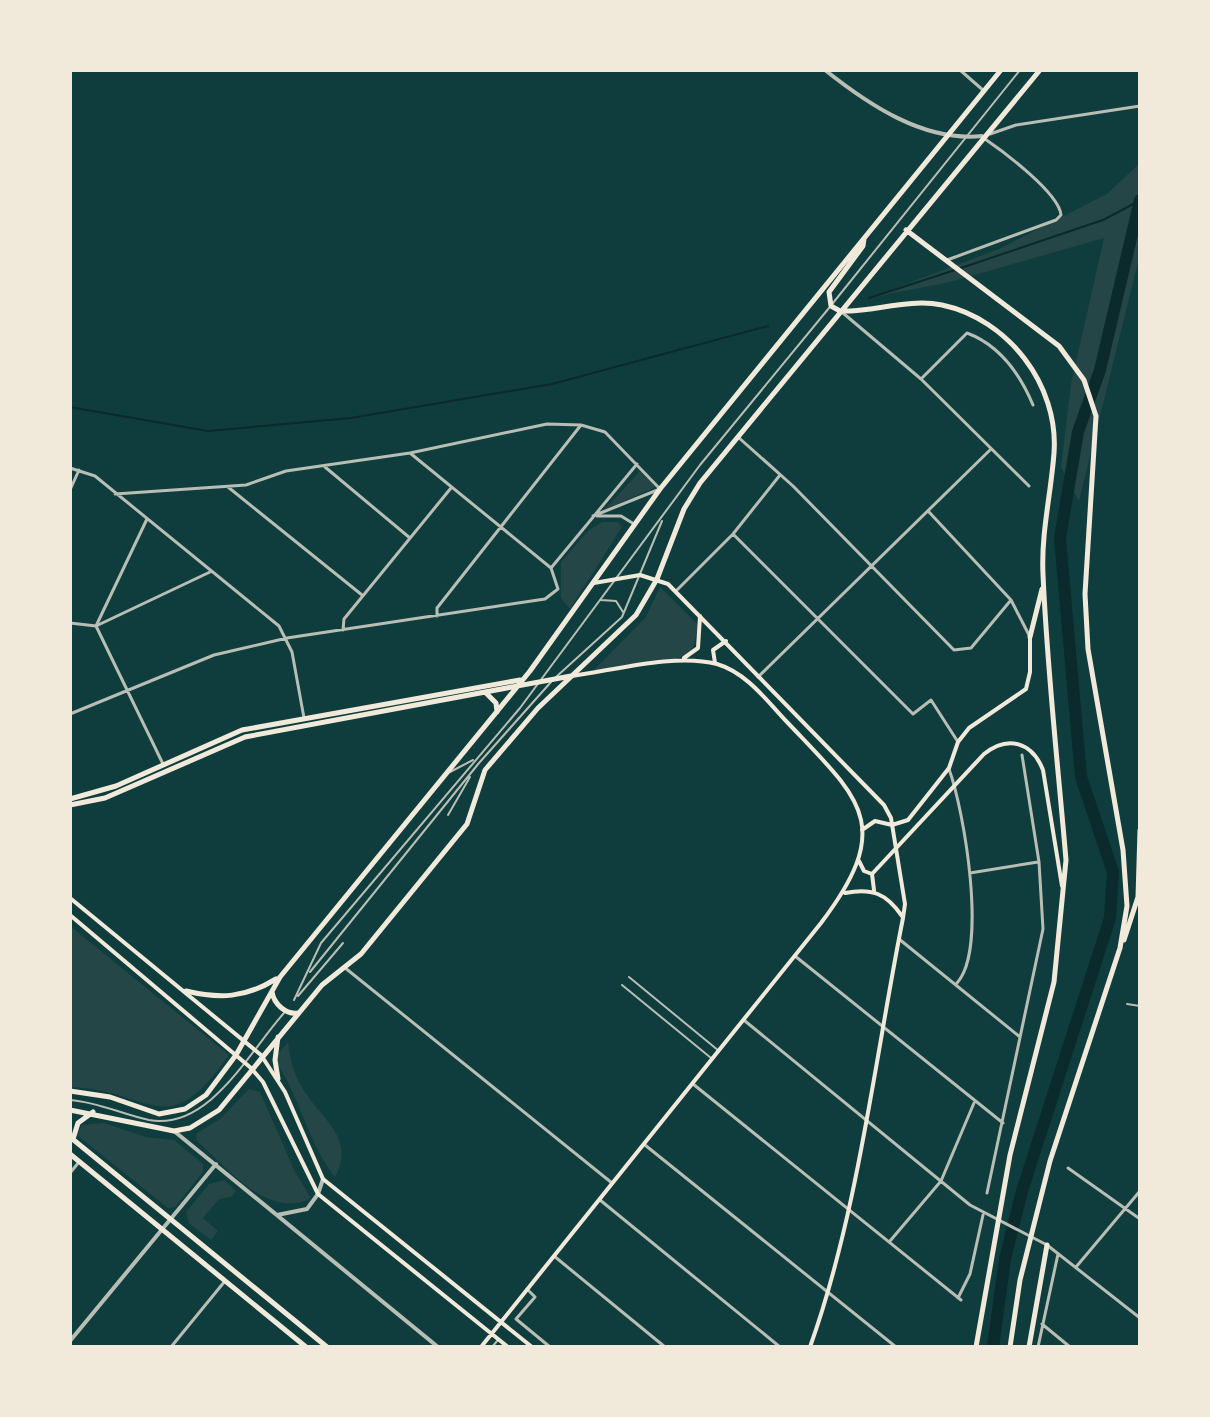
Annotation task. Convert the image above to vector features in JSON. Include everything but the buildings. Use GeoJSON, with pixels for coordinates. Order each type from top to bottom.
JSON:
{"type":"FeatureCollection","features":[{"type":"Feature","properties":{"kind":"main road"},"geometry":{"type":"LineString","coordinates":[[70,1110],[93,1112],[140,1127],[174,1131],[190,1128],[219,1110],[261,1055],[322,985],[361,954],[467,824],[485,770],[538,708],[636,615],[657,579],[684,509],[840,311],[982,136],[1040,70]]}},
{"type":"Feature","properties":{"kind":"main road"},"geometry":{"type":"LineString","coordinates":[[70,1091],[110,1097],[146,1111],[172,1113],[206,1095],[236,1055],[280,977],[497,712],[660,489],[998,71]]}},
{"type":"Feature","properties":{"kind":"main road"},"geometry":{"type":"LineString","coordinates":[[906,230],[1052,340],[1084,380],[1096,416],[1085,594],[1088,649],[1123,850],[1127,906],[1120,948]]}},
{"type":"Feature","properties":{"kind":"main road"},"geometry":{"type":"LineString","coordinates":[[865,235],[863,246],[829,292],[831,306],[840,311],[915,303],[943,305],[996,330],[1030,365],[1046,395],[1054,433],[1042,554],[1066,860],[1064,894],[1054,982],[1010,1155],[976,1347]]}},
{"type":"Feature","properties":{"kind":"main road"},"geometry":{"type":"LineString","coordinates":[[594,583],[640,575],[657,579],[676,591],[884,805],[892,825],[905,904],[903,918],[848,1210],[829,1294],[810,1347]]}},
{"type":"Feature","properties":{"kind":"main road"},"geometry":{"type":"LineString","coordinates":[[862,830],[875,821],[892,825],[908,820],[949,768],[958,742],[979,719],[1026,689],[1030,672],[1030,637],[1043,584]]}},
{"type":"Feature","properties":{"kind":"main road"},"geometry":{"type":"LineString","coordinates":[[681,660],[698,648],[700,616]]}},
{"type":"Feature","properties":{"kind":"main road"},"geometry":{"type":"LineString","coordinates":[[715,664],[713,650],[726,641]]}},
{"type":"Feature","properties":{"kind":"main road"},"geometry":{"type":"LineString","coordinates":[[70,805],[105,798],[245,737],[535,686],[572,676],[681,660],[715,664],[750,683],[847,785],[860,813],[862,830],[859,861],[844,893],[745,1021],[481,1347]]}},
{"type":"Feature","properties":{"kind":"main road"},"geometry":{"type":"LineString","coordinates":[[70,799],[106,790],[234,733],[521,680]]}},
{"type":"Feature","properties":{"kind":"main road"},"geometry":{"type":"LineString","coordinates":[[486,694],[496,703],[497,712]]}},
{"type":"Feature","properties":{"kind":"main road"},"geometry":{"type":"LineString","coordinates":[[874,890],[872,874],[955,784],[998,745],[1016,743],[1035,753],[1043,770],[1064,894]]}},
{"type":"Feature","properties":{"kind":"main road"},"geometry":{"type":"LineString","coordinates":[[1010,1347],[1020,1280],[1057,1137],[1120,948],[1135,915],[1140,830]]}},
{"type":"Feature","properties":{"kind":"main road"},"geometry":{"type":"LineString","coordinates":[[859,861],[864,871],[872,874]]}},
{"type":"Feature","properties":{"kind":"main road"},"geometry":{"type":"LineString","coordinates":[[844,893],[874,890],[892,902],[903,918]]}},
{"type":"Feature","properties":{"kind":"main road"},"geometry":{"type":"LineString","coordinates":[[70,898],[261,1055],[278,1079],[323,1179],[532,1347]]}},
{"type":"Feature","properties":{"kind":"main road"},"geometry":{"type":"LineString","coordinates":[[70,915],[251,1068],[263,1082],[318,1194],[508,1347]]}},
{"type":"Feature","properties":{"kind":"main road"},"geometry":{"type":"LineString","coordinates":[[186,991],[213,998],[236,996],[256,991],[280,977]]}},
{"type":"Feature","properties":{"kind":"main road"},"geometry":{"type":"LineString","coordinates":[[272,991],[273,999],[286,1011],[294,1014],[301,1011]]}},
{"type":"Feature","properties":{"kind":"main road"},"geometry":{"type":"LineString","coordinates":[[278,1036],[275,1056],[278,1079]]}},
{"type":"Feature","properties":{"kind":"main road"},"geometry":{"type":"LineString","coordinates":[[93,1112],[78,1123],[72,1139],[327,1347]]}},
{"type":"Feature","properties":{"kind":"main road"},"geometry":{"type":"LineString","coordinates":[[70,1154],[306,1347]]}},
{"type":"Feature","properties":{"kind":"main road"},"geometry":{"type":"LineString","coordinates":[[1029,1347],[1045,1244]]}},
{"type":"Feature","properties":{"kind":"street"},"geometry":{"type":"LineString","coordinates":[[825,70],[866,103],[946,137],[982,136],[1016,125],[1140,106]]}},
{"type":"Feature","properties":{"kind":"street"},"geometry":{"type":"LineString","coordinates":[[960,70],[984,91]]}},
{"type":"Feature","properties":{"kind":"street"},"geometry":{"type":"LineString","coordinates":[[948,262],[1056,220],[1061,215],[1056,200],[1046,190],[982,136]]}},
{"type":"Feature","properties":{"kind":"street"},"geometry":{"type":"LineString","coordinates":[[840,311],[854,319],[921,379],[1029,486]]}},
{"type":"Feature","properties":{"kind":"street"},"geometry":{"type":"LineString","coordinates":[[921,379],[967,333],[984,339],[1022,378],[1033,405]]}},
{"type":"Feature","properties":{"kind":"street"},"geometry":{"type":"LineString","coordinates":[[115,494],[228,487],[286,471],[410,453],[547,424],[581,425],[605,432],[660,489],[593,516]]}},
{"type":"Feature","properties":{"kind":"street"},"geometry":{"type":"LineString","coordinates":[[437,617],[437,608],[499,525],[581,425]]}},
{"type":"Feature","properties":{"kind":"street"},"geometry":{"type":"LineString","coordinates":[[738,437],[780,475],[954,650],[971,648],[1011,600]]}},
{"type":"Feature","properties":{"kind":"street"},"geometry":{"type":"LineString","coordinates":[[758,677],[990,450]]}},
{"type":"Feature","properties":{"kind":"street"},"geometry":{"type":"LineString","coordinates":[[70,714],[214,655],[287,638],[545,599],[558,589],[551,568],[410,453]]}},
{"type":"Feature","properties":{"kind":"street"},"geometry":{"type":"LineString","coordinates":[[551,568],[637,464]]}},
{"type":"Feature","properties":{"kind":"street"},"geometry":{"type":"LineString","coordinates":[[325,467],[410,538]]}},
{"type":"Feature","properties":{"kind":"street"},"geometry":{"type":"LineString","coordinates":[[70,468],[95,476],[279,626],[287,638],[304,719]]}},
{"type":"Feature","properties":{"kind":"street"},"geometry":{"type":"LineString","coordinates":[[70,490],[79,470]]}},
{"type":"Feature","properties":{"kind":"street"},"geometry":{"type":"LineString","coordinates":[[676,591],[733,534],[780,475]]}},
{"type":"Feature","properties":{"kind":"street"},"geometry":{"type":"LineString","coordinates":[[228,487],[363,596]]}},
{"type":"Feature","properties":{"kind":"street"},"geometry":{"type":"LineString","coordinates":[[343,630],[344,619],[452,487]]}},
{"type":"Feature","properties":{"kind":"street"},"geometry":{"type":"LineString","coordinates":[[929,512],[1011,600],[1030,637]]}},
{"type":"Feature","properties":{"kind":"street"},"geometry":{"type":"LineString","coordinates":[[593,516],[621,516],[634,524]]}},
{"type":"Feature","properties":{"kind":"street"},"geometry":{"type":"LineString","coordinates":[[96,626],[147,519]]}},
{"type":"Feature","properties":{"kind":"street"},"geometry":{"type":"LineString","coordinates":[[733,534],[913,714],[931,700],[958,742]]}},
{"type":"Feature","properties":{"kind":"street"},"geometry":{"type":"LineString","coordinates":[[70,623],[96,626],[210,571]]}},
{"type":"Feature","properties":{"kind":"street"},"geometry":{"type":"LineString","coordinates":[[96,626],[163,764]]}},
{"type":"Feature","properties":{"kind":"street"},"geometry":{"type":"LineString","coordinates":[[987,1193],[1043,929],[1039,862],[1022,755]]}},
{"type":"Feature","properties":{"kind":"street"},"geometry":{"type":"LineString","coordinates":[[949,768],[955,784],[970,873],[972,928],[966,970],[957,983]]}},
{"type":"Feature","properties":{"kind":"street"},"geometry":{"type":"LineString","coordinates":[[970,873],[1039,862]]}},
{"type":"Feature","properties":{"kind":"street"},"geometry":{"type":"LineString","coordinates":[[899,939],[1021,1037]]}},
{"type":"Feature","properties":{"kind":"street"},"geometry":{"type":"LineString","coordinates":[[795,956],[881,1029],[1003,1123]]}},
{"type":"Feature","properties":{"kind":"street"},"geometry":{"type":"LineString","coordinates":[[344,967],[613,1184]]}},
{"type":"Feature","properties":{"kind":"street"},"geometry":{"type":"LineString","coordinates":[[745,1021],[983,1215],[1045,1244],[1140,1318]]}},
{"type":"Feature","properties":{"kind":"street"},"geometry":{"type":"LineString","coordinates":[[693,1084],[960,1299],[970,1274],[983,1215]]}},
{"type":"Feature","properties":{"kind":"street"},"geometry":{"type":"LineString","coordinates":[[889,1242],[941,1181],[974,1103]]}},
{"type":"Feature","properties":{"kind":"street"},"geometry":{"type":"LineString","coordinates":[[174,1131],[438,1347]]}},
{"type":"Feature","properties":{"kind":"street"},"geometry":{"type":"LineString","coordinates":[[645,1145],[896,1347]]}},
{"type":"Feature","properties":{"kind":"street"},"geometry":{"type":"LineString","coordinates":[[70,1173],[79,1162]]}},
{"type":"Feature","properties":{"kind":"street"},"geometry":{"type":"LineString","coordinates":[[70,1341],[216,1164]]}},
{"type":"Feature","properties":{"kind":"street"},"geometry":{"type":"LineString","coordinates":[[1068,1168],[1140,1219]]}},
{"type":"Feature","properties":{"kind":"street"},"geometry":{"type":"LineString","coordinates":[[277,1215],[307,1209],[318,1194],[323,1179]]}},
{"type":"Feature","properties":{"kind":"street"},"geometry":{"type":"LineString","coordinates":[[1076,1267],[1140,1191]]}},
{"type":"Feature","properties":{"kind":"street"},"geometry":{"type":"LineString","coordinates":[[600,1200],[780,1347]]}},
{"type":"Feature","properties":{"kind":"street"},"geometry":{"type":"LineString","coordinates":[[1038,1347],[1058,1254]]}},
{"type":"Feature","properties":{"kind":"street"},"geometry":{"type":"LineString","coordinates":[[554,1256],[665,1347]]}},
{"type":"Feature","properties":{"kind":"street"},"geometry":{"type":"LineString","coordinates":[[171,1347],[225,1281]]}},
{"type":"Feature","properties":{"kind":"street"},"geometry":{"type":"LineString","coordinates":[[527,1289],[535,1297],[516,1319],[550,1347]]}},
{"type":"Feature","properties":{"kind":"street"},"geometry":{"type":"LineString","coordinates":[[1041,1324],[1070,1347]]}},
{"type":"Feature","properties":{"kind":"lane"},"geometry":{"type":"LineString","coordinates":[[294,1000],[321,943],[535,686],[700,465],[1020,70]]}},
{"type":"Feature","properties":{"kind":"lane"},"geometry":{"type":"LineString","coordinates":[[308,974],[472,772],[553,680],[622,617],[664,516]]}},
{"type":"Feature","properties":{"kind":"lane"},"geometry":{"type":"LineString","coordinates":[[601,600],[616,601],[622,608],[622,617]]}},
{"type":"Feature","properties":{"kind":"lane"},"geometry":{"type":"LineString","coordinates":[[447,773],[474,760]]}},
{"type":"Feature","properties":{"kind":"lane"},"geometry":{"type":"LineString","coordinates":[[448,815],[472,772]]}},
{"type":"Feature","properties":{"kind":"lane"},"geometry":{"type":"LineString","coordinates":[[70,1100],[104,1105],[150,1120],[172,1120],[207,1105],[343,943]]}},
{"type":"Feature","properties":{"kind":"lane"},"geometry":{"type":"LineString","coordinates":[[629,977],[720,1051]]}},
{"type":"Feature","properties":{"kind":"lane"},"geometry":{"type":"LineString","coordinates":[[622,985],[713,1059]]}},
{"type":"Feature","properties":{"kind":"lane"},"geometry":{"type":"LineString","coordinates":[[1127,1004],[1140,1006]]}},
{"type":"Feature","properties":{"kind":"lane"},"geometry":{"type":"LineString","coordinates":[[492,1347],[499,1339]]}},
{"type":"Feature","properties":{"kind":"shaded area"},"geometry":{"type":"Polygon","coordinates":[[[1140,163],[1140,254],[1079,501],[1061,467],[1071,384],[1104,238],[950,282],[869,298],[999,249],[1107,194],[1140,163]]]}},
{"type":"Feature","properties":{"kind":"shaded area"},"geometry":{"type":"Polygon","coordinates":[[[640,471],[656,487],[604,510],[640,471]]]}},
{"type":"Feature","properties":{"kind":"shaded area"},"geometry":{"type":"Polygon","coordinates":[[[602,522],[618,522],[622,527],[570,609],[561,598],[561,562],[588,531],[602,522]]]}},
{"type":"Feature","properties":{"kind":"shaded area"},"geometry":{"type":"Polygon","coordinates":[[[660,587],[699,626],[691,653],[675,659],[593,671],[646,617],[660,587]]]}},
{"type":"Feature","properties":{"kind":"shaded area"},"geometry":{"type":"Polygon","coordinates":[[[70,926],[229,1055],[207,1083],[189,1099],[172,1106],[156,1106],[98,1090],[70,1087],[70,926]]]}},
{"type":"Feature","properties":{"kind":"shaded area"},"geometry":{"type":"Polygon","coordinates":[[[288,1042],[299,1083],[340,1142],[342,1153],[335,1177],[317,1149],[291,1088],[274,1059],[288,1042]]]}},
{"type":"Feature","properties":{"kind":"shaded area"},"geometry":{"type":"Polygon","coordinates":[[[249,1089],[260,1092],[295,1172],[311,1198],[295,1203],[264,1197],[234,1176],[196,1140],[197,1133],[220,1119],[249,1089]]]}},
{"type":"Feature","properties":{"kind":"shaded area"},"geometry":{"type":"Polygon","coordinates":[[[104,1123],[146,1137],[174,1140],[203,1164],[203,1172],[175,1207],[168,1208],[77,1135],[82,1125],[104,1123]]]}},
{"type":"Feature","properties":{"kind":"shaded area"},"geometry":{"type":"Polygon","coordinates":[[[224,1180],[236,1191],[231,1197],[219,1199],[203,1218],[218,1231],[211,1240],[189,1223],[186,1212],[209,1184],[224,1180]]]}},
{"type":"Feature","properties":{"kind":"waterway"},"geometry":{"type":"LineString","coordinates":[[993,1347],[1005,1259],[1022,1191],[1110,918],[1113,872],[1081,777],[1060,538],[1078,432],[1100,370],[1140,200]]}},
{"type":"Feature","properties":{"kind":"waterway"},"geometry":{"type":"LineString","coordinates":[[961,268],[1103,220],[1139,201]]}},
{"type":"Feature","properties":{"kind":"waterway"},"geometry":{"type":"LineString","coordinates":[[869,298],[955,270]]}},
{"type":"Feature","properties":{"kind":"waterway"},"geometry":{"type":"LineString","coordinates":[[70,407],[208,431],[351,418],[552,384],[768,326]]}}]}
